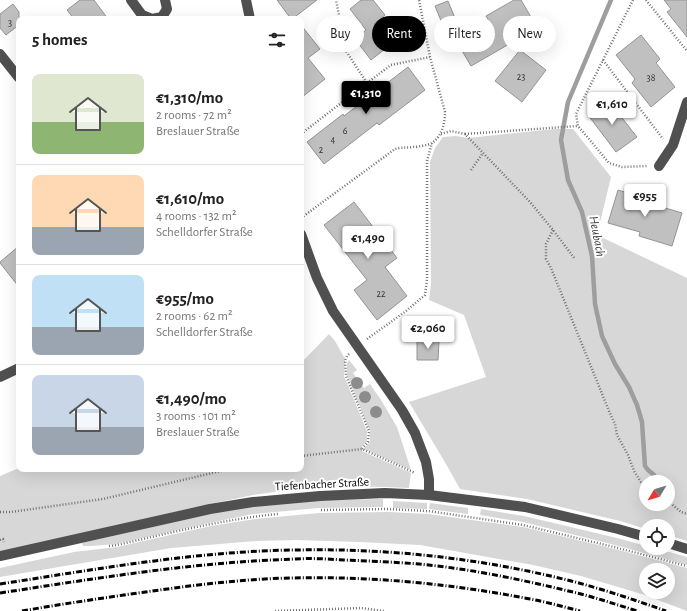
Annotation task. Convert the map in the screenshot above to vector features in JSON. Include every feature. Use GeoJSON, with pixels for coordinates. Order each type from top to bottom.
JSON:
{"type":"FeatureCollection","features":[{"type":"Feature","properties":{"kind":"street"},"geometry":{"type":"LineString","coordinates":[[131,0],[142,15],[144,16]]}},
{"type":"Feature","properties":{"kind":"street"},"geometry":{"type":"LineString","coordinates":[[163,16],[167,9],[165,0]]}},
{"type":"Feature","properties":{"kind":"street"},"geometry":{"type":"LineString","coordinates":[[246,0],[249,16]]}},
{"type":"Feature","properties":{"kind":"street"},"geometry":{"type":"LineString","coordinates":[[0,54],[16,74]]}},
{"type":"Feature","properties":{"kind":"street"},"geometry":{"type":"LineString","coordinates":[[659,166],[674,145],[687,102]]}},
{"type":"Feature","properties":{"kind":"street"},"geometry":{"type":"LineString","coordinates":[[304,242],[317,278],[333,311],[402,410],[416,433],[426,462],[429,495]]}},
{"type":"Feature","properties":{"kind":"street"},"geometry":{"type":"LineString","coordinates":[[0,377],[16,369]]}},
{"type":"Feature","properties":{"kind":"street","name":"Tiefenbacher Straße"},"geometry":{"type":"LineString","coordinates":[[0,556],[210,509],[253,502],[320,496],[385,494],[429,495],[525,507],[639,535]]}},
{"type":"Feature","properties":{"kind":"street"},"geometry":{"type":"LineString","coordinates":[[675,545],[687,549]]}},
{"type":"Feature","properties":{"kind":"path"},"geometry":{"type":"LineString","coordinates":[[336,0],[346,52],[367,83]]}},
{"type":"Feature","properties":{"kind":"path"},"geometry":{"type":"LineString","coordinates":[[362,449],[368,442],[369,431],[346,376],[347,356],[357,345],[406,311],[425,295],[427,279],[427,161],[432,143],[440,134],[445,121],[445,112],[430,57],[419,0]]}},
{"type":"Feature","properties":{"kind":"path"},"geometry":{"type":"LineString","coordinates":[[633,0],[576,114],[578,126],[609,163],[622,167],[659,166]]}},
{"type":"Feature","properties":{"kind":"path"},"geometry":{"type":"LineString","coordinates":[[646,0],[687,51]]}},
{"type":"Feature","properties":{"kind":"path"},"geometry":{"type":"LineString","coordinates":[[304,132],[391,65],[430,57]]}},
{"type":"Feature","properties":{"kind":"path"},"geometry":{"type":"LineString","coordinates":[[603,60],[663,139],[674,145]]}},
{"type":"Feature","properties":{"kind":"path"},"geometry":{"type":"LineString","coordinates":[[440,134],[452,131],[465,134],[578,126]]}},
{"type":"Feature","properties":{"kind":"path"},"geometry":{"type":"LineString","coordinates":[[465,134],[530,202],[575,260]]}},
{"type":"Feature","properties":{"kind":"path"},"geometry":{"type":"LineString","coordinates":[[304,216],[395,149],[432,143]]}},
{"type":"Feature","properties":{"kind":"path"},"geometry":{"type":"LineString","coordinates":[[471,170],[483,153]]}},
{"type":"Feature","properties":{"kind":"path"},"geometry":{"type":"LineString","coordinates":[[553,230],[546,244],[546,259],[615,424],[618,435],[639,479]]}},
{"type":"Feature","properties":{"kind":"path"},"geometry":{"type":"LineString","coordinates":[[304,456],[362,449],[428,479]]}},
{"type":"Feature","properties":{"kind":"path"},"geometry":{"type":"LineString","coordinates":[[0,512],[11,512],[104,499],[216,472]]}},
{"type":"Feature","properties":{"kind":"path"},"geometry":{"type":"LineString","coordinates":[[675,506],[681,512],[687,514]]}},
{"type":"Feature","properties":{"kind":"path"},"geometry":{"type":"LineString","coordinates":[[318,510],[387,509],[428,511],[523,525],[687,566]]}},
{"type":"Feature","properties":{"kind":"path"},"geometry":{"type":"LineString","coordinates":[[109,546],[254,516],[283,514]]}},
{"type":"Feature","properties":{"kind":"path"},"geometry":{"type":"LineString","coordinates":[[275,611],[361,608],[384,611]]}},
{"type":"Feature","properties":{"kind":"shaded area"},"geometry":{"type":"Polygon","coordinates":[[[554,129],[573,129],[611,177],[597,235],[687,278],[687,541],[675,537],[675,519],[639,519],[639,527],[527,499],[460,489],[409,402],[486,377],[464,315],[429,300],[431,284],[430,162],[435,148],[443,137],[456,136],[468,138],[554,129]]]}},
{"type":"Feature","properties":{"kind":"shaded area"},"geometry":{"type":"Polygon","coordinates":[[[329,334],[335,341],[345,359],[344,376],[367,431],[367,441],[361,448],[362,451],[411,473],[409,488],[321,486],[253,495],[0,552],[0,476],[16,469],[16,472],[304,472],[304,360],[329,334]]]}},
{"type":"Feature","properties":{"kind":"shaded area"},"geometry":{"type":"Polygon","coordinates":[[[349,360],[357,370],[353,373],[364,388],[370,384],[397,427],[411,470],[364,449],[370,442],[370,431],[347,375],[347,363],[349,360]]]}},
{"type":"Feature","properties":{"kind":"shaded area"},"geometry":{"type":"Polygon","coordinates":[[[383,499],[383,507],[318,508],[253,514],[116,544],[83,546],[82,543],[212,513],[254,506],[321,500],[383,499]]]}},
{"type":"Feature","properties":{"kind":"shaded area"},"geometry":{"type":"Polygon","coordinates":[[[393,501],[427,503],[427,509],[393,508],[393,501]]]}},
{"type":"Feature","properties":{"kind":"shaded area"},"geometry":{"type":"Polygon","coordinates":[[[430,503],[468,508],[468,514],[429,509],[430,503]]]}},
{"type":"Feature","properties":{"kind":"shaded area"},"geometry":{"type":"Polygon","coordinates":[[[481,509],[524,516],[639,544],[639,552],[523,522],[480,515],[481,509]]]}},
{"type":"Feature","properties":{"kind":"shaded area"},"geometry":{"type":"Polygon","coordinates":[[[388,512],[428,514],[523,527],[668,563],[639,563],[639,593],[581,576],[533,565],[420,545],[296,540],[257,541],[171,548],[0,577],[0,568],[74,552],[117,547],[211,526],[255,519],[319,513],[388,512]]]}},
{"type":"Feature","properties":{"kind":"shaded area"},"geometry":{"type":"Polygon","coordinates":[[[675,554],[687,557],[687,565],[651,555],[675,555],[675,554]]]}},
{"type":"Feature","properties":{"kind":"shaded area"},"geometry":{"type":"Polygon","coordinates":[[[675,565],[687,568],[687,611],[656,599],[675,599],[675,565]]]}},
{"type":"Feature","properties":{"kind":"building"},"geometry":{"type":"Polygon","coordinates":[[[80,0],[94,0],[106,16],[72,16],[67,10],[80,0]]]}},
{"type":"Feature","properties":{"kind":"building"},"geometry":{"type":"Polygon","coordinates":[[[277,0],[317,0],[296,16],[289,16],[277,0]]]}},
{"type":"Feature","properties":{"kind":"building"},"geometry":{"type":"Polygon","coordinates":[[[361,0],[373,0],[385,15],[372,16],[372,52],[381,52],[371,60],[364,51],[364,32],[366,30],[364,27],[364,16],[355,16],[350,9],[361,0]]]}},
{"type":"Feature","properties":{"kind":"building"},"geometry":{"type":"Polygon","coordinates":[[[514,0],[521,0],[530,16],[503,16],[503,48],[471,66],[463,52],[495,52],[495,16],[486,16],[514,0]]]}},
{"type":"Feature","properties":{"kind":"building"},"geometry":{"type":"Polygon","coordinates":[[[664,0],[687,0],[687,37],[667,12],[671,9],[664,0]]]}},
{"type":"Feature","properties":{"kind":"building"},"geometry":{"type":"Polygon","coordinates":[[[448,1],[454,16],[439,16],[435,6],[448,1]]]}},
{"type":"Feature","properties":{"kind":"building"},"geometry":{"type":"Polygon","coordinates":[[[13,4],[19,12],[19,16],[16,16],[16,27],[6,35],[0,28],[0,14],[13,4]]]}},
{"type":"Feature","properties":{"kind":"building"},"geometry":{"type":"Polygon","coordinates":[[[304,29],[316,44],[316,52],[308,58],[325,79],[304,96],[304,29]]]}},
{"type":"Feature","properties":{"kind":"building"},"geometry":{"type":"Polygon","coordinates":[[[641,35],[660,59],[656,63],[675,87],[651,107],[632,83],[635,79],[616,55],[641,35]]]}},
{"type":"Feature","properties":{"kind":"building"},"geometry":{"type":"Polygon","coordinates":[[[518,52],[523,52],[546,70],[522,102],[495,81],[518,52]]]}},
{"type":"Feature","properties":{"kind":"building"},"geometry":{"type":"Polygon","coordinates":[[[408,67],[425,90],[379,125],[377,123],[324,164],[307,142],[408,67]]]}},
{"type":"Feature","properties":{"kind":"building"},"geometry":{"type":"Polygon","coordinates":[[[608,100],[637,137],[616,152],[588,115],[608,100]]]}},
{"type":"Feature","properties":{"kind":"building"},"geometry":{"type":"Polygon","coordinates":[[[618,190],[650,200],[649,203],[682,213],[672,246],[639,236],[640,232],[608,223],[618,190]]]}},
{"type":"Feature","properties":{"kind":"building"},"geometry":{"type":"Polygon","coordinates":[[[354,202],[397,258],[385,267],[407,296],[377,320],[354,290],[367,280],[324,225],[354,202]]]}},
{"type":"Feature","properties":{"kind":"building"},"geometry":{"type":"Polygon","coordinates":[[[16,249],[16,283],[0,263],[16,249]]]}},
{"type":"Feature","properties":{"kind":"building"},"geometry":{"type":"Polygon","coordinates":[[[417,339],[439,340],[438,360],[417,360],[417,339]]]}},
{"type":"Feature","properties":{"kind":"waterway","name":"Heubach"},"geometry":{"type":"LineString","coordinates":[[611,0],[568,102],[561,140],[568,180],[582,212],[592,256],[595,304],[602,336],[637,405],[642,422],[645,466],[654,475]]}},
{"type":"Feature","properties":{"kind":"railway"},"geometry":{"type":"LineString","coordinates":[[0,584],[185,557],[260,551],[368,551],[439,557],[509,567],[579,583],[666,611]]}},
{"type":"Feature","properties":{"kind":"railway"},"geometry":{"type":"LineString","coordinates":[[0,593],[110,576],[221,563],[320,559],[419,564],[480,572],[581,594],[637,611]]}},
{"type":"Feature","properties":{"kind":"railway"},"geometry":{"type":"LineString","coordinates":[[22,611],[208,584],[250,580],[322,578],[352,578],[442,585],[530,599],[580,611]]}}]}
